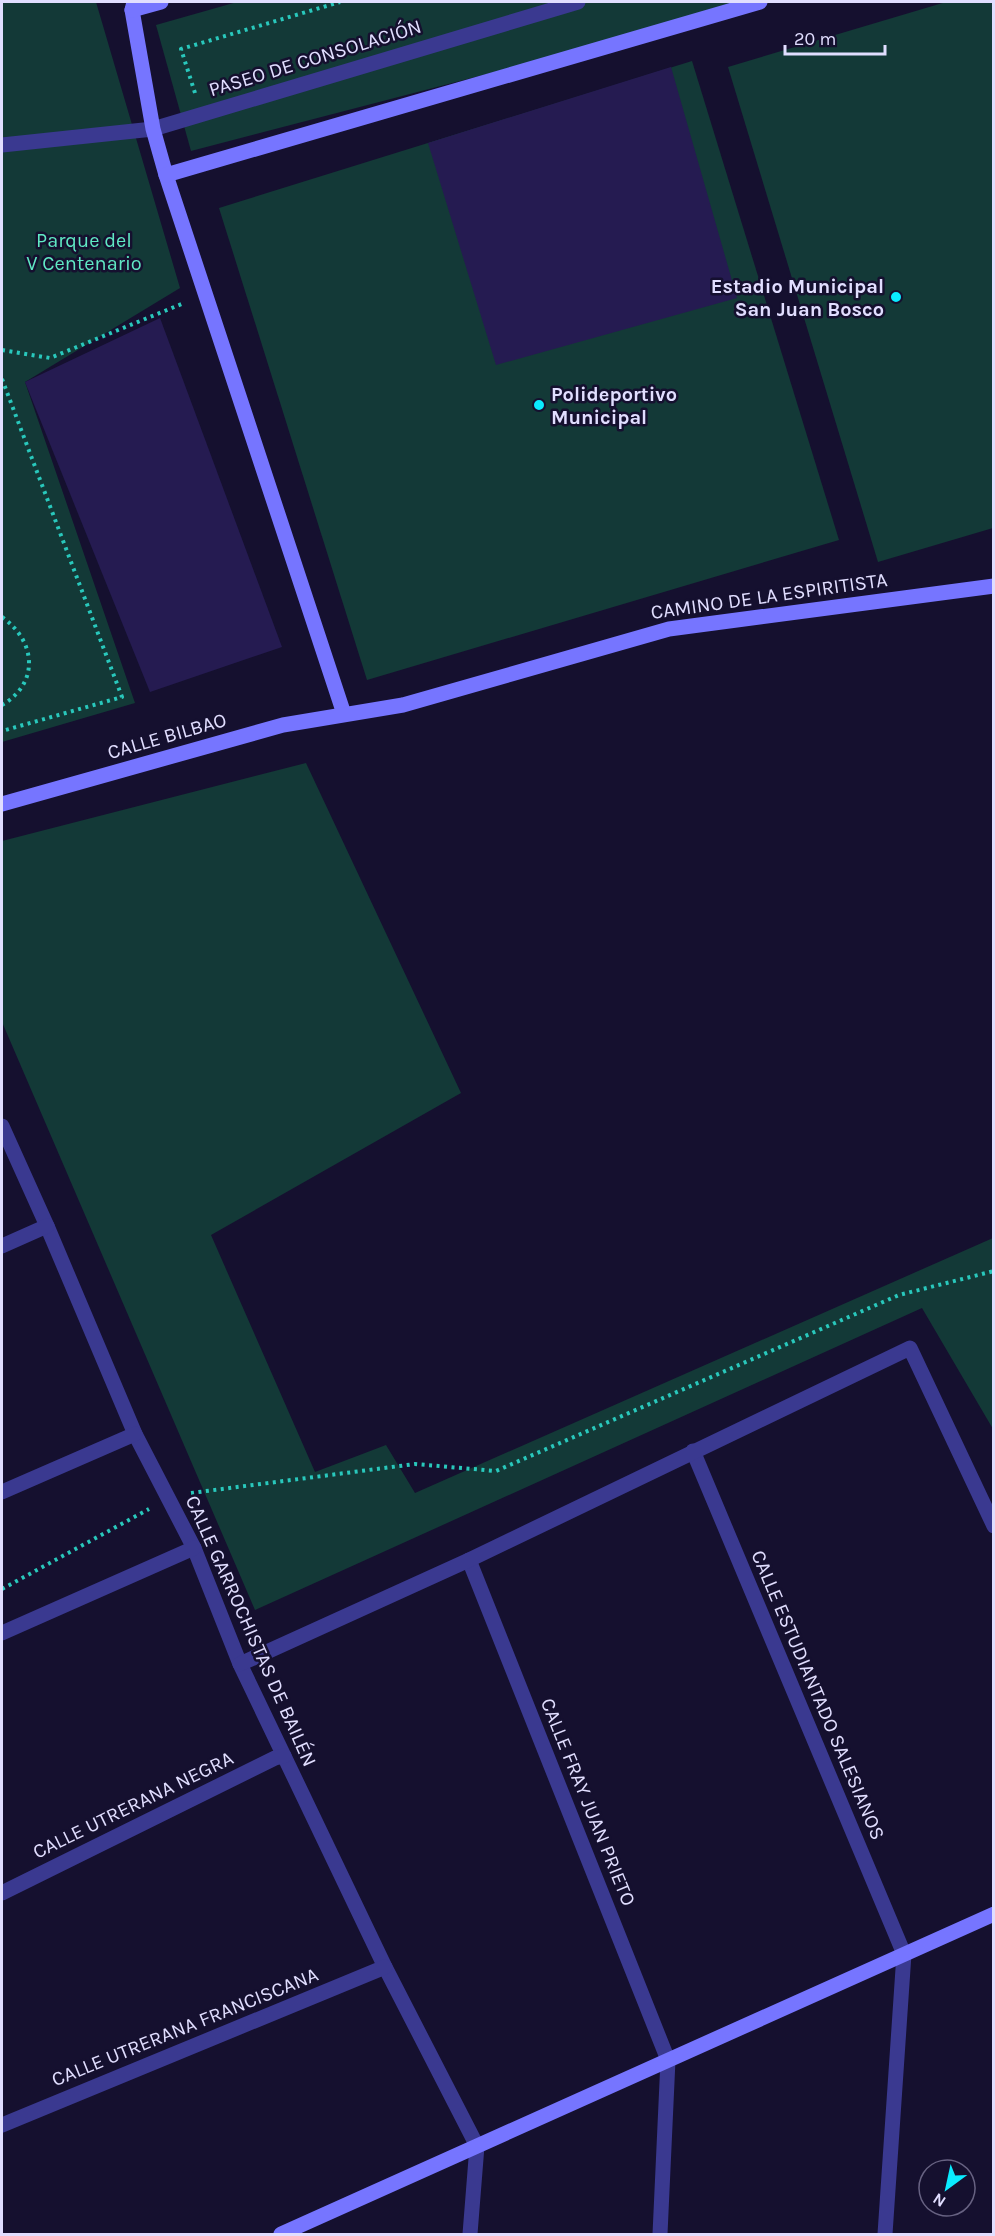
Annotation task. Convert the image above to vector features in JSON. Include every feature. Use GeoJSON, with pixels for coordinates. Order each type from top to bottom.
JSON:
{"type":"FeatureCollection","features":[{"type":"Feature","properties":{"kind":"street"},"geometry":{"type":"LineString","coordinates":[[161,2],[133,6],[153,129],[166,175],[344,714]]}},
{"type":"Feature","properties":{"kind":"street","name":"PASEO DE CONSOLACIÓN"},"geometry":{"type":"LineString","coordinates":[[2,145],[153,129],[578,2]]}},
{"type":"Feature","properties":{"kind":"street"},"geometry":{"type":"LineString","coordinates":[[166,175],[760,2]]}},
{"type":"Feature","properties":{"kind":"street","name":"CAMINO DE LA ESPIRITISTA"},"geometry":{"type":"LineString","coordinates":[[344,714],[403,705],[669,629],[993,586]]}},
{"type":"Feature","properties":{"kind":"street","name":"CALLE BILBAO"},"geometry":{"type":"LineString","coordinates":[[2,804],[283,725],[344,714]]}},
{"type":"Feature","properties":{"kind":"street","name":"CALLE GARROCHISTAS DE BAILÉN"},"geometry":{"type":"LineString","coordinates":[[2,1126],[135,1434],[194,1548],[240,1664],[385,1967],[477,2146]]}},
{"type":"Feature","properties":{"kind":"street"},"geometry":{"type":"LineString","coordinates":[[2,1246],[47,1226]]}},
{"type":"Feature","properties":{"kind":"street"},"geometry":{"type":"LineString","coordinates":[[240,1664],[469,1560],[910,1347],[993,1526]]}},
{"type":"Feature","properties":{"kind":"street"},"geometry":{"type":"LineString","coordinates":[[2,1492],[135,1434]]}},
{"type":"Feature","properties":{"kind":"street","name":"CALLE ESTUDIANTADO SALESIANOS"},"geometry":{"type":"LineString","coordinates":[[693,1451],[904,1954]]}},
{"type":"Feature","properties":{"kind":"street"},"geometry":{"type":"LineString","coordinates":[[2,1634],[194,1548]]}},
{"type":"Feature","properties":{"kind":"street","name":"CALLE FRAY JUAN PRIETO"},"geometry":{"type":"LineString","coordinates":[[469,1560],[668,2061]]}},
{"type":"Feature","properties":{"kind":"street","name":"CALLE UTRERANA NEGRA"},"geometry":{"type":"LineString","coordinates":[[2,1893],[275,1758],[284,1756]]}},
{"type":"Feature","properties":{"kind":"street"},"geometry":{"type":"LineString","coordinates":[[281,2235],[993,1914]]}},
{"type":"Feature","properties":{"kind":"street"},"geometry":{"type":"LineString","coordinates":[[885,2235],[904,1954]]}},
{"type":"Feature","properties":{"kind":"street","name":"CALLE UTRERANA FRANCISCANA"},"geometry":{"type":"LineString","coordinates":[[2,2126],[385,1967]]}},
{"type":"Feature","properties":{"kind":"street"},"geometry":{"type":"LineString","coordinates":[[660,2235],[668,2061]]}},
{"type":"Feature","properties":{"kind":"street"},"geometry":{"type":"LineString","coordinates":[[470,2235],[477,2146]]}},
{"type":"Feature","properties":{"kind":"path"},"geometry":{"type":"LineString","coordinates":[[201,114],[181,49],[340,2]]}},
{"type":"Feature","properties":{"kind":"path"},"geometry":{"type":"LineString","coordinates":[[2,350],[50,358],[207,294]]}},
{"type":"Feature","properties":{"kind":"path"},"geometry":{"type":"LineString","coordinates":[[2,379],[122,697],[2,731]]}},
{"type":"Feature","properties":{"kind":"path"},"geometry":{"type":"LineString","coordinates":[[2,617],[21,634],[29,654],[28,671],[24,684],[13,699],[2,705]]}},
{"type":"Feature","properties":{"kind":"path"},"geometry":{"type":"LineString","coordinates":[[2,1588],[177,1494],[415,1464],[496,1471],[899,1295],[993,1270]]}},
{"type":"Feature","properties":{"kind":"green space","name":"Parque del V Centenario"},"geometry":{"type":"Polygon","coordinates":[[[2,2],[96,2],[180,288],[25,382],[135,703],[2,742],[2,2]]]}},
{"type":"Feature","properties":{"kind":"green space"},"geometry":{"type":"Polygon","coordinates":[[[237,2],[763,2],[191,151],[156,25],[237,2]]]}},
{"type":"Feature","properties":{"kind":"green space","name":"Estadio Municipal San Juan Bosco"},"geometry":{"type":"Polygon","coordinates":[[[946,2],[993,2],[993,528],[878,562],[728,67],[946,2]]]}},
{"type":"Feature","properties":{"kind":"green space","name":"Polideportivo Municipal"},"geometry":{"type":"Polygon","coordinates":[[[692,61],[839,540],[367,680],[219,208],[692,61]]]}},
{"type":"Feature","properties":{"kind":"green space"},"geometry":{"type":"Polygon","coordinates":[[[306,763],[461,1093],[211,1235],[315,1472],[386,1445],[415,1493],[993,1238],[993,1429],[922,1308],[255,1610],[2,1022],[2,841],[306,763]]]}},
{"type":"Feature","properties":{"kind":"building"},"geometry":{"type":"Polygon","coordinates":[[[671,67],[737,298],[496,365],[428,143],[671,67]]]}},
{"type":"Feature","properties":{"kind":"building"},"geometry":{"type":"Polygon","coordinates":[[[160,318],[282,647],[150,692],[25,382],[160,318]]]}},
{"type":"Feature","properties":{"kind":"place","name":"Estadio Municipal San Juan Bosco"},"geometry":{"type":"Point","coordinates":[896,297]}},
{"type":"Feature","properties":{"kind":"place","name":"Polideportivo Municipal"},"geometry":{"type":"Point","coordinates":[539,405]}}]}
